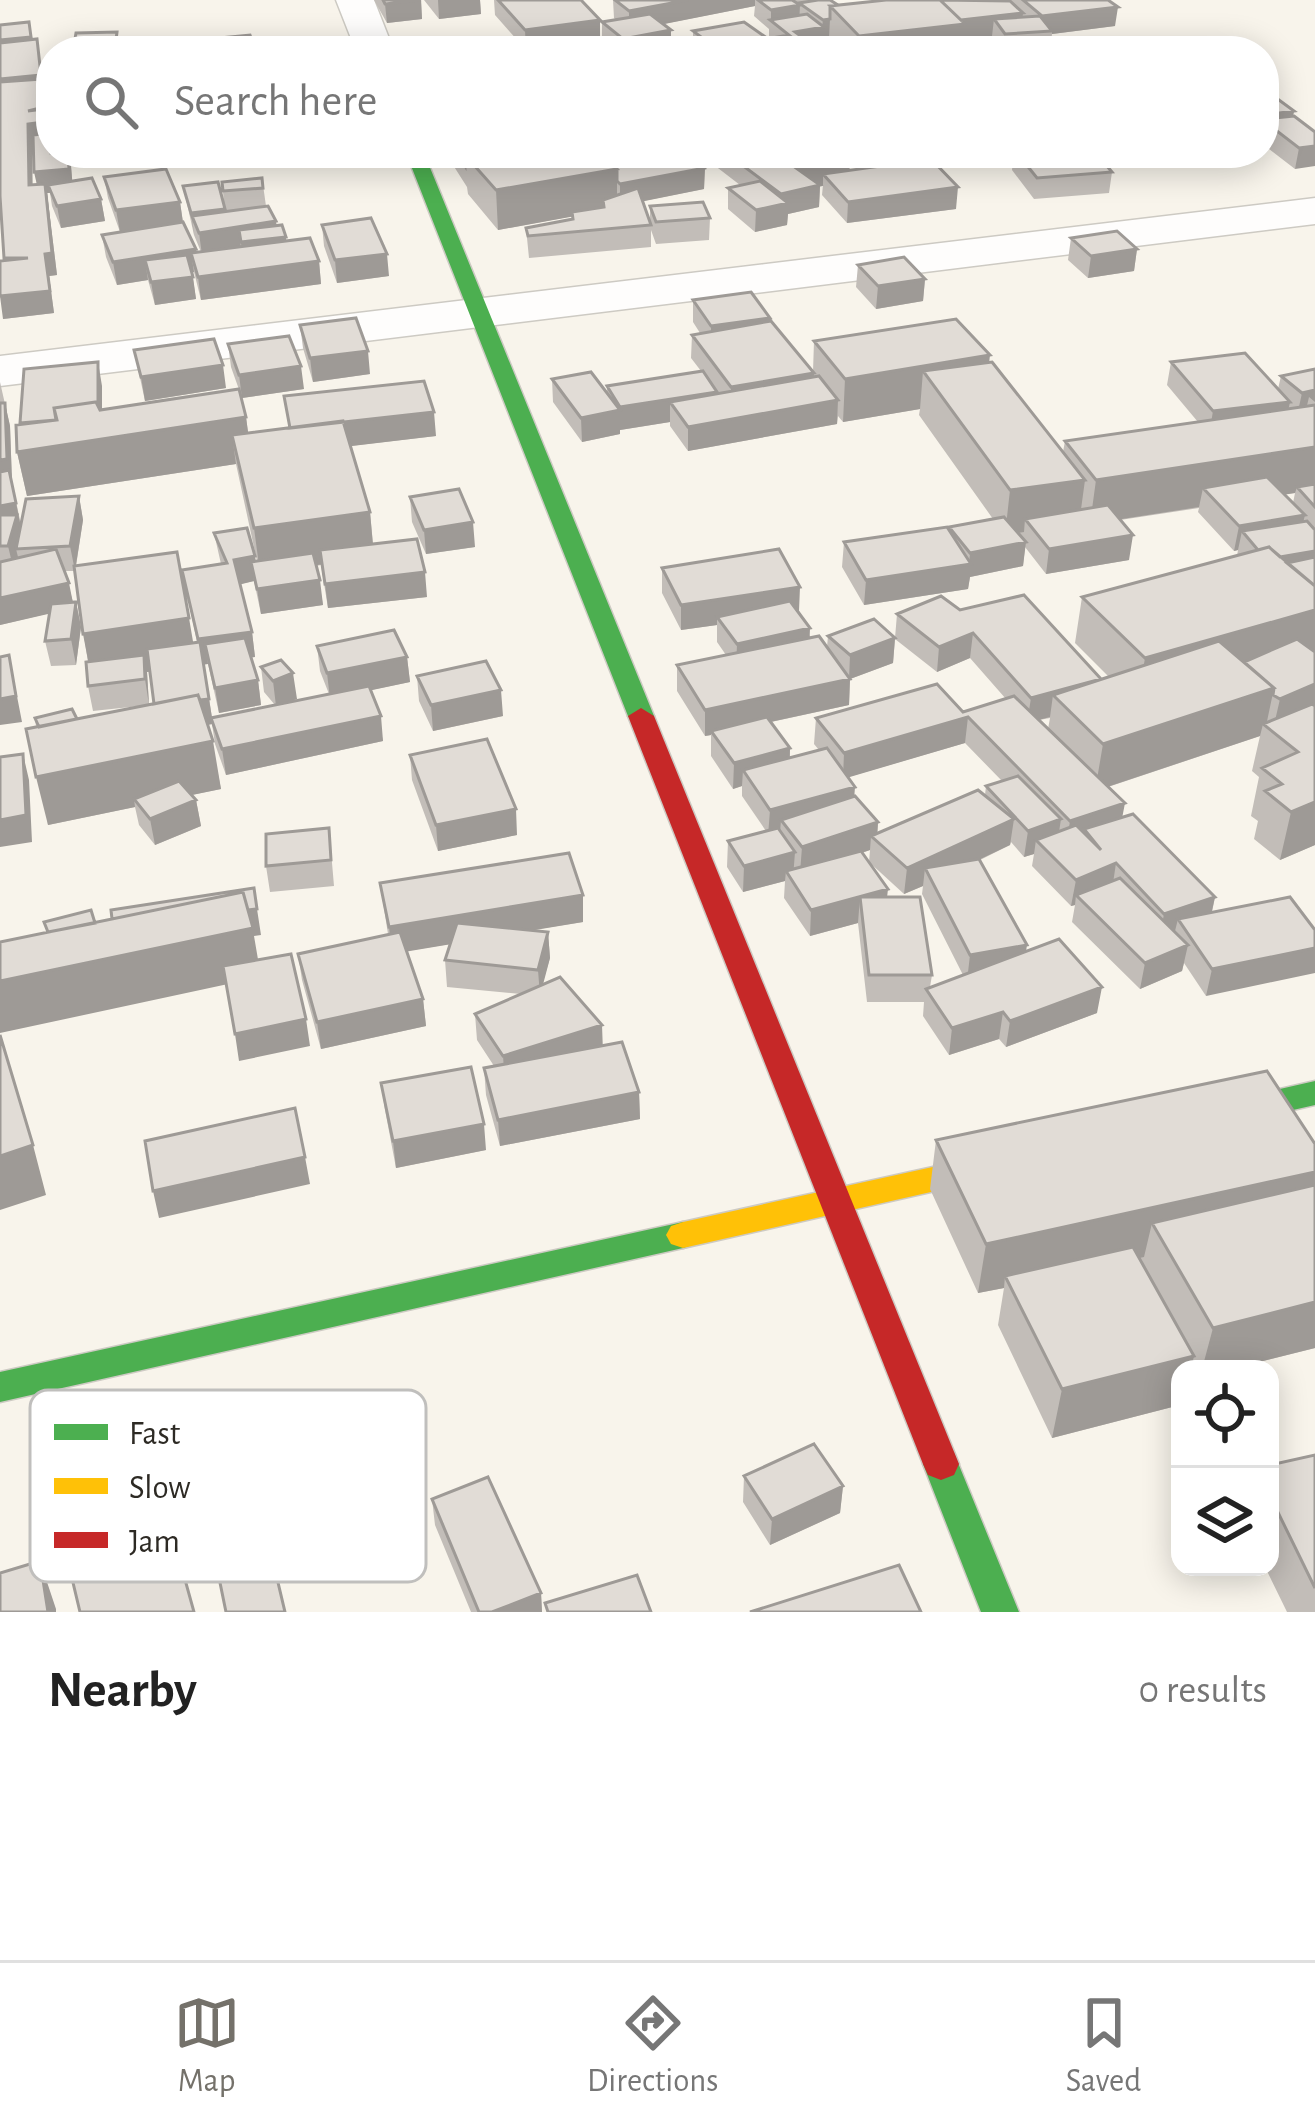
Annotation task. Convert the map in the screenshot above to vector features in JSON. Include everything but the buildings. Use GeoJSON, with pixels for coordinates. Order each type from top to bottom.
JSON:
{"type":"FeatureCollection","features":[{"type":"Feature","properties":{"kind":"street"},"geometry":{"type":"LineString","coordinates":[[355,0],[369,36]]}},
{"type":"Feature","properties":{"kind":"street"},"geometry":{"type":"LineString","coordinates":[[421,168],[832,1203],[1000,1612]]}},
{"type":"Feature","properties":{"kind":"street"},"geometry":{"type":"LineString","coordinates":[[0,371],[1315,211]]}},
{"type":"Feature","properties":{"kind":"street"},"geometry":{"type":"LineString","coordinates":[[1177,1124],[1315,1093]]}},
{"type":"Feature","properties":{"kind":"street"},"geometry":{"type":"LineString","coordinates":[[0,1387],[1039,1156]]}},
{"type":"Feature","properties":{"kind":"traffic: fast"},"geometry":{"type":"LineString","coordinates":[[421,168],[641,716]]}},
{"type":"Feature","properties":{"kind":"traffic: fast"},"geometry":{"type":"LineString","coordinates":[[1201,1119],[1315,1093]]}},
{"type":"Feature","properties":{"kind":"traffic: fast"},"geometry":{"type":"LineString","coordinates":[[0,1387],[683,1235]]}},
{"type":"Feature","properties":{"kind":"traffic: fast"},"geometry":{"type":"LineString","coordinates":[[941,1464],[1000,1612]]}},
{"type":"Feature","properties":{"kind":"traffic: slow"},"geometry":{"type":"LineString","coordinates":[[683,1235],[1019,1160]]}},
{"type":"Feature","properties":{"kind":"traffic: jam"},"geometry":{"type":"LineString","coordinates":[[641,716],[941,1464]]}}]}
